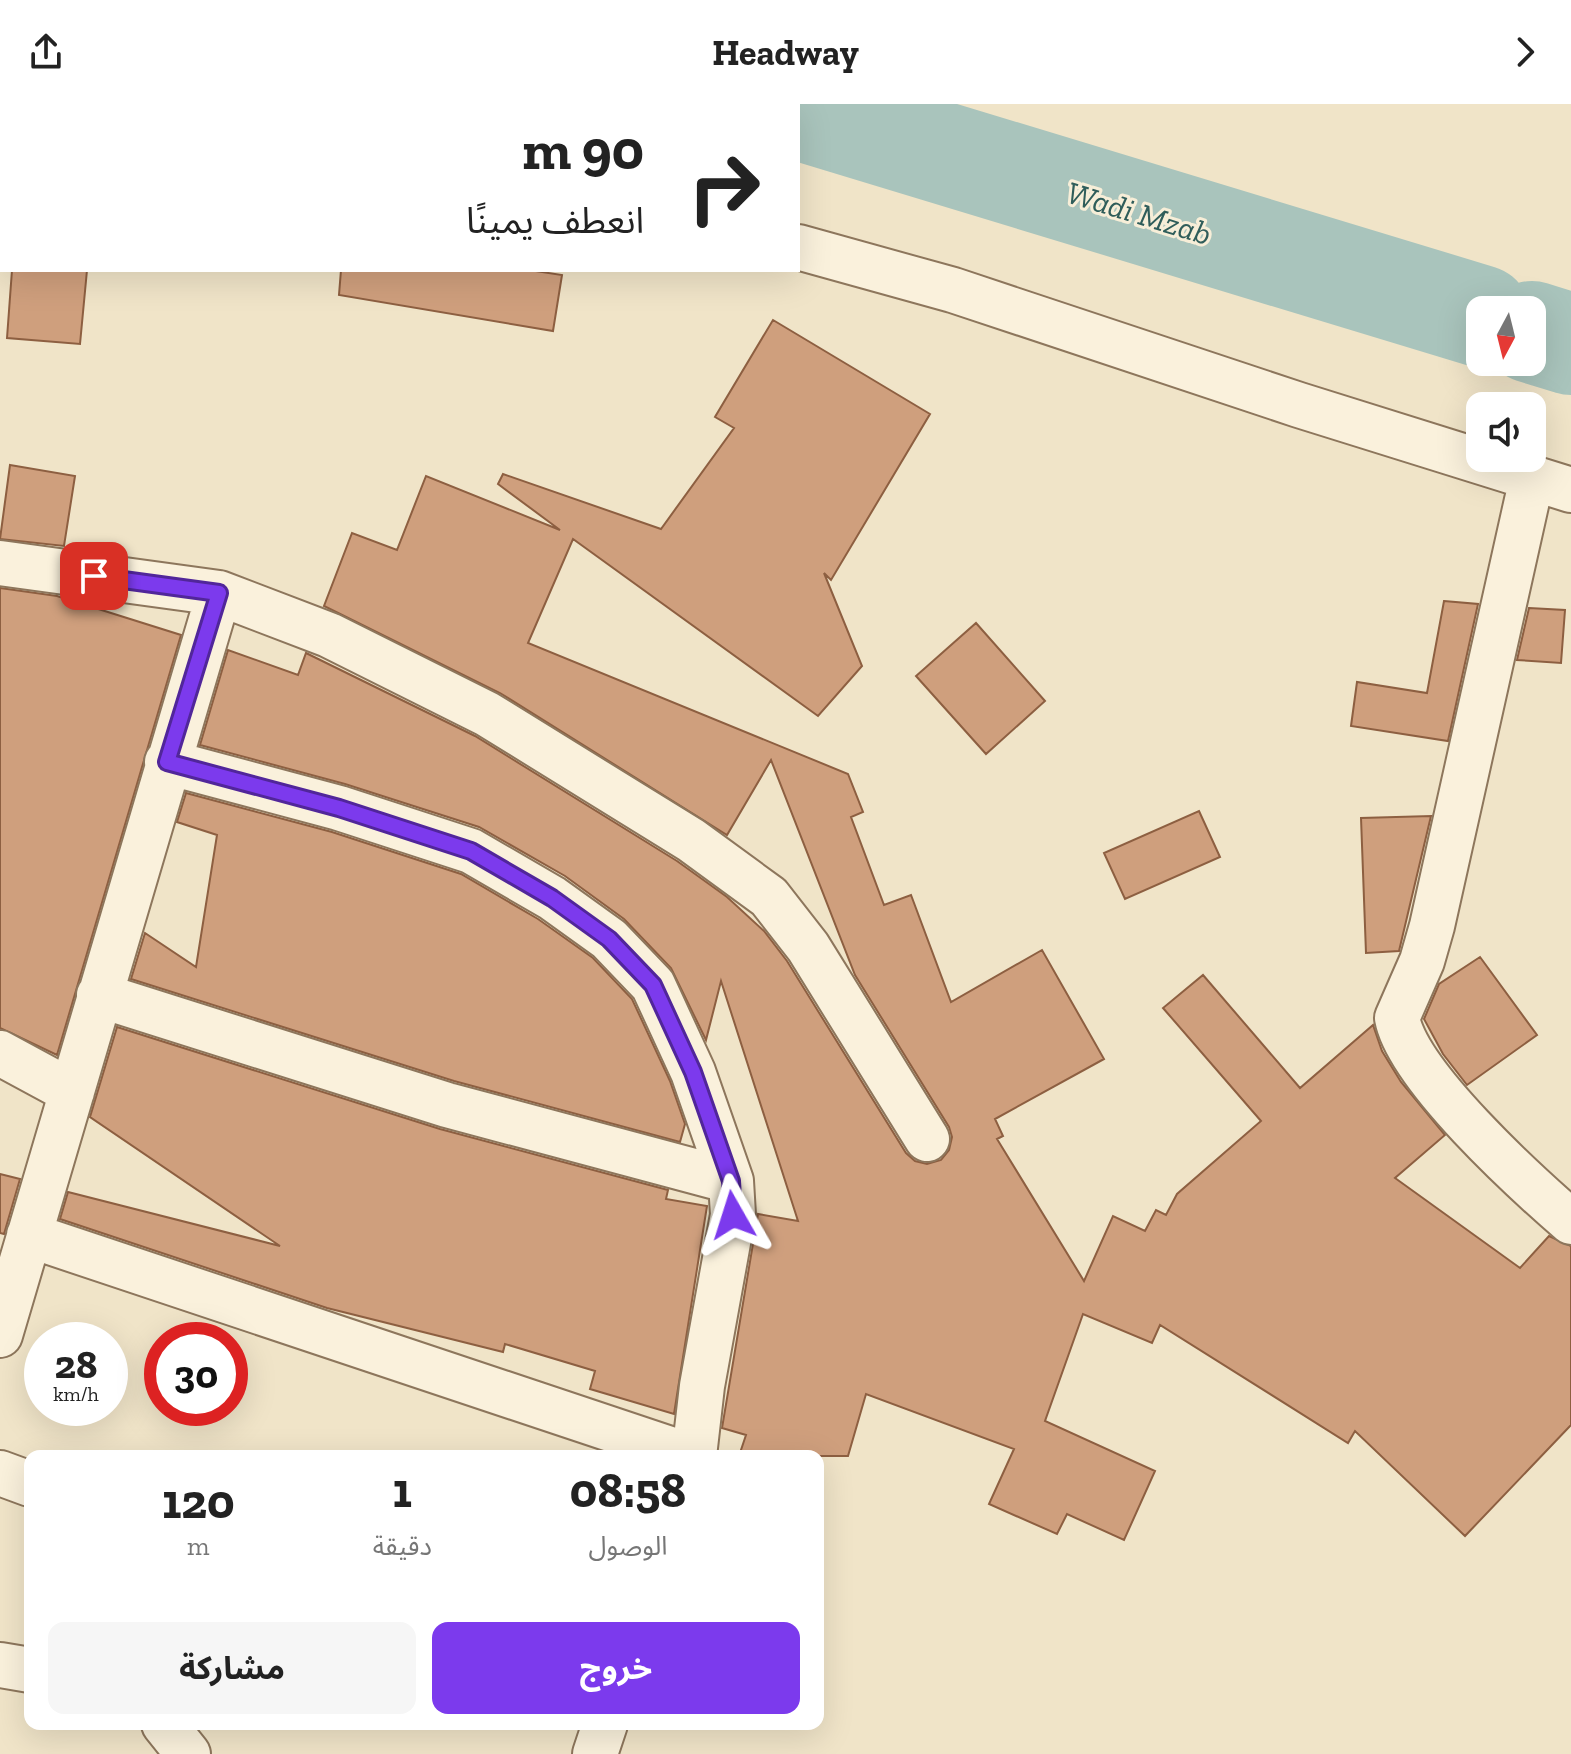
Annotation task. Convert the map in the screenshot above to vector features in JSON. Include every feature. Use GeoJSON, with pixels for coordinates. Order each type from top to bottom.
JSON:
{"type":"FeatureCollection","features":[{"type":"Feature","properties":{"kind":"street"},"geometry":{"type":"LineString","coordinates":[[800,248],[953,290],[1551,484],[1422,961],[1397,1018],[1407,1046],[1476,1133],[1571,1222]]}},
{"type":"Feature","properties":{"kind":"street"},"geometry":{"type":"LineString","coordinates":[[0,563],[219,593],[329,635],[487,714],[691,840],[769,897],[808,947],[927,1139]]}},
{"type":"Feature","properties":{"kind":"street"},"geometry":{"type":"LineString","coordinates":[[0,1335],[219,593]]}},
{"type":"Feature","properties":{"kind":"street"},"geometry":{"type":"LineString","coordinates":[[167,762],[339,808],[471,851],[552,898],[609,939],[653,985],[693,1072],[731,1181],[733,1215],[693,1450]]}},
{"type":"Feature","properties":{"kind":"street"},"geometry":{"type":"LineString","coordinates":[[99,995],[447,1105],[731,1181]]}},
{"type":"Feature","properties":{"kind":"street"},"geometry":{"type":"LineString","coordinates":[[0,1053],[72,1092]]}},
{"type":"Feature","properties":{"kind":"street"},"geometry":{"type":"LineString","coordinates":[[29,1235],[674,1450]]}},
{"type":"Feature","properties":{"kind":"street"},"geometry":{"type":"LineString","coordinates":[[0,1473],[24,1482]]}},
{"type":"Feature","properties":{"kind":"street"},"geometry":{"type":"LineString","coordinates":[[0,1665],[24,1669]]}},
{"type":"Feature","properties":{"kind":"street"},"geometry":{"type":"LineString","coordinates":[[169,1730],[188,1754]]}},
{"type":"Feature","properties":{"kind":"street"},"geometry":{"type":"LineString","coordinates":[[595,1754],[603,1730]]}},
{"type":"Feature","properties":{"kind":"building"},"geometry":{"type":"Polygon","coordinates":[[[12,272],[87,272],[80,344],[7,338],[12,272]]]}},
{"type":"Feature","properties":{"kind":"building"},"geometry":{"type":"Polygon","coordinates":[[[341,272],[542,272],[562,275],[553,331],[339,295],[341,272]]]}},
{"type":"Feature","properties":{"kind":"building"},"geometry":{"type":"Polygon","coordinates":[[[773,320],[930,414],[831,580],[824,573],[862,666],[818,716],[573,539],[528,643],[848,774],[863,812],[851,817],[884,905],[911,895],[951,1002],[1042,950],[1104,1059],[995,1119],[1003,1136],[997,1139],[1084,1281],[1113,1216],[1145,1231],[1156,1210],[1166,1215],[1177,1194],[1261,1121],[1163,1008],[1203,975],[1300,1088],[1373,1025],[1382,1051],[1401,1082],[1445,1135],[1395,1178],[1520,1268],[1549,1236],[1571,1246],[1571,1425],[1465,1536],[1355,1431],[1348,1443],[1160,1325],[1152,1343],[1083,1314],[1045,1421],[1155,1471],[1124,1540],[1067,1514],[1057,1534],[989,1504],[1014,1449],[866,1394],[848,1456],[824,1456],[824,1450],[741,1450],[746,1435],[722,1428],[758,1214],[798,1221],[721,981],[706,1040],[671,968],[624,919],[565,876],[479,827],[345,784],[200,745],[228,650],[298,675],[306,653],[475,736],[677,861],[727,897],[764,931],[787,961],[906,1153],[915,1161],[927,1164],[941,1160],[949,1150],[952,1137],[949,1127],[855,975],[771,760],[727,835],[500,693],[324,606],[352,533],[397,550],[426,476],[560,530],[498,484],[503,474],[661,529],[734,428],[715,417],[773,320]]]}},
{"type":"Feature","properties":{"kind":"building"},"geometry":{"type":"Polygon","coordinates":[[[10,465],[75,476],[64,546],[0,539],[10,465]]]}},
{"type":"Feature","properties":{"kind":"building"},"geometry":{"type":"Polygon","coordinates":[[[0,588],[57,596],[181,635],[57,1055],[0,1028],[0,588]]]}},
{"type":"Feature","properties":{"kind":"building"},"geometry":{"type":"Polygon","coordinates":[[[1444,601],[1478,604],[1448,741],[1351,726],[1357,682],[1427,693],[1444,601]]]}},
{"type":"Feature","properties":{"kind":"building"},"geometry":{"type":"Polygon","coordinates":[[[1529,608],[1565,610],[1561,663],[1517,660],[1529,608]]]}},
{"type":"Feature","properties":{"kind":"building"},"geometry":{"type":"Polygon","coordinates":[[[976,623],[1045,701],[986,754],[916,676],[976,623]]]}},
{"type":"Feature","properties":{"kind":"building"},"geometry":{"type":"Polygon","coordinates":[[[186,793],[332,832],[461,874],[538,919],[593,958],[632,999],[670,1081],[685,1124],[680,1142],[454,1081],[131,979],[145,933],[196,967],[217,835],[177,822],[186,793]]]}},
{"type":"Feature","properties":{"kind":"building"},"geometry":{"type":"Polygon","coordinates":[[[1199,811],[1220,857],[1125,899],[1104,853],[1199,811]]]}},
{"type":"Feature","properties":{"kind":"building"},"geometry":{"type":"Polygon","coordinates":[[[1431,816],[1399,951],[1366,953],[1361,818],[1431,816]]]}},
{"type":"Feature","properties":{"kind":"building"},"geometry":{"type":"Polygon","coordinates":[[[1480,957],[1537,1035],[1467,1085],[1443,1054],[1424,1019],[1439,984],[1480,957]]]}},
{"type":"Feature","properties":{"kind":"building"},"geometry":{"type":"Polygon","coordinates":[[[117,1027],[440,1129],[668,1190],[666,1199],[707,1206],[674,1414],[590,1389],[595,1371],[505,1344],[503,1352],[327,1308],[60,1219],[68,1192],[280,1246],[90,1117],[117,1027]]]}},
{"type":"Feature","properties":{"kind":"building"},"geometry":{"type":"Polygon","coordinates":[[[0,1174],[20,1179],[4,1234],[0,1233],[0,1174]]]}},
{"type":"Feature","properties":{"kind":"waterway","name":"Wadi Mzab"},"geometry":{"type":"LineString","coordinates":[[800,110],[1466,312]]}},
{"type":"Feature","properties":{"kind":"waterway","name":"Wadi Mzab"},"geometry":{"type":"LineString","coordinates":[[1546,336],[1571,344]]}},
{"type":"Feature","properties":{"kind":"route"},"geometry":{"type":"LineString","coordinates":[[94,576],[219,593],[167,762],[339,808],[471,851],[552,898],[609,939],[653,985],[693,1072],[731,1181],[733,1215]]}}]}
